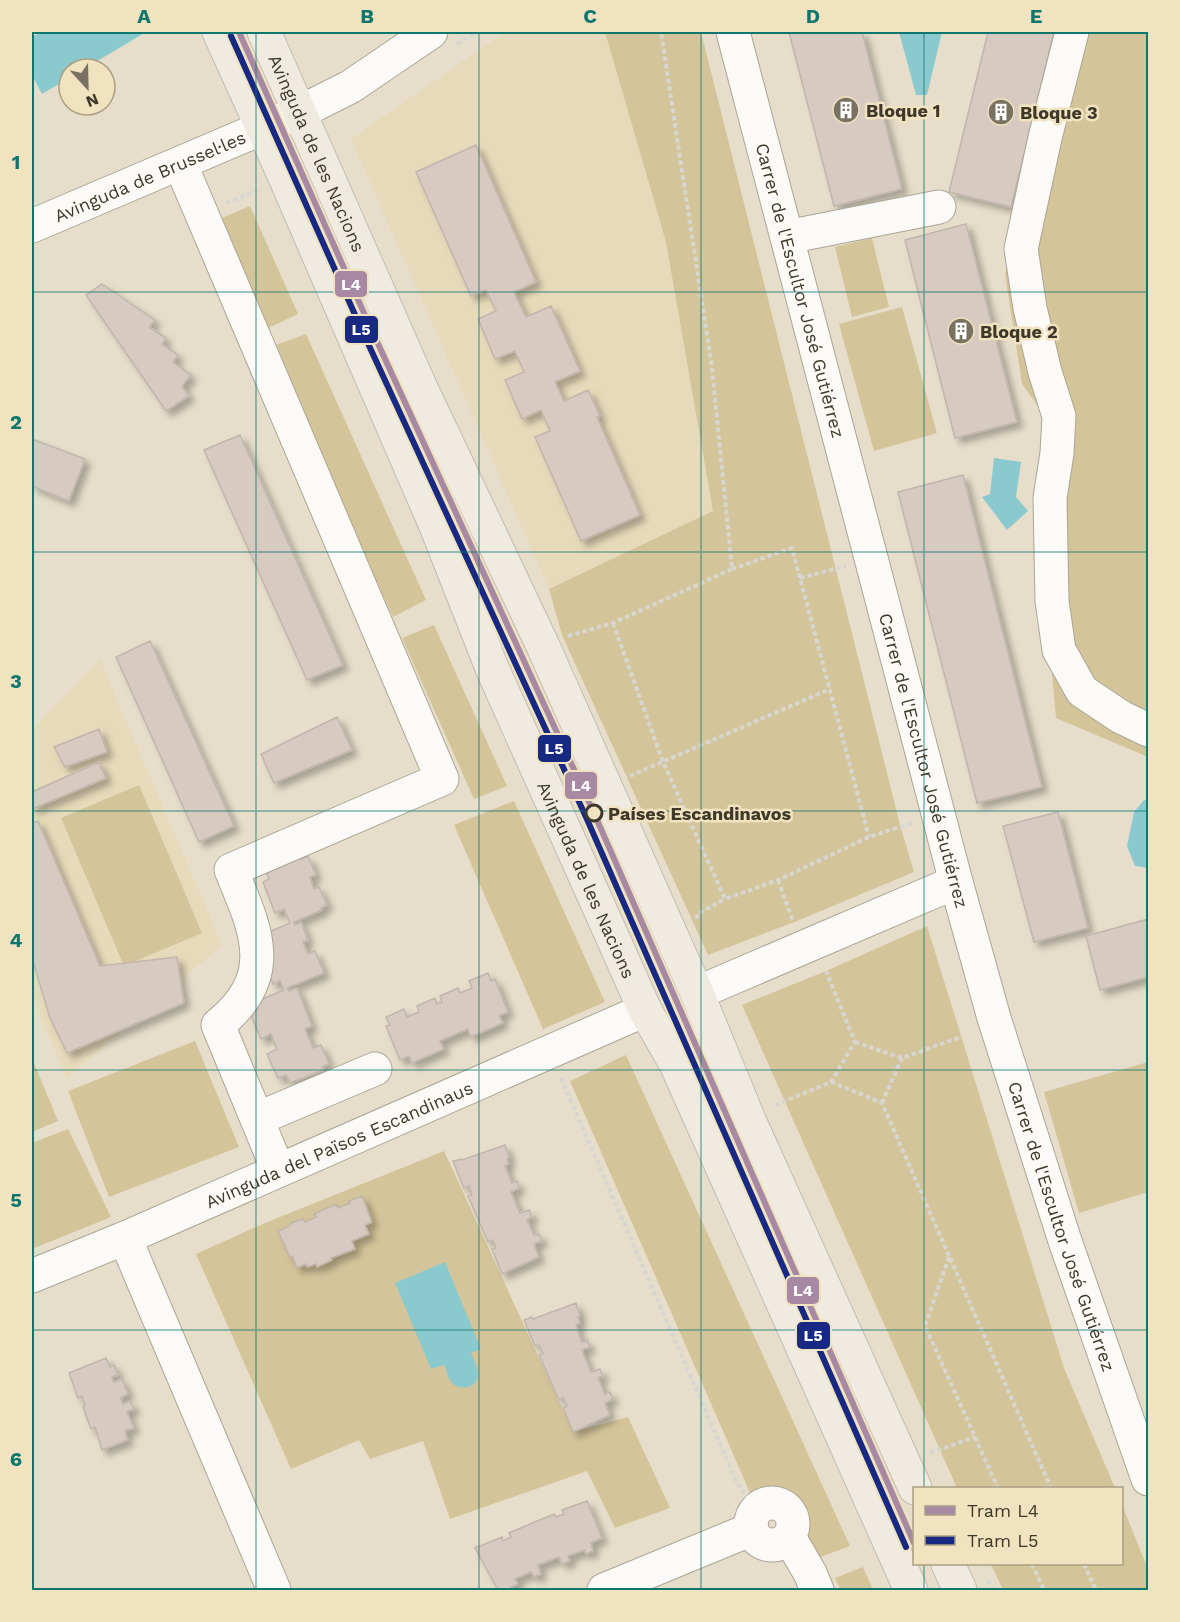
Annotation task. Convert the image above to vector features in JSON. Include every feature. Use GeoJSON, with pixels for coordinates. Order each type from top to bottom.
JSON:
{"type":"FeatureCollection","features":[{"type":"Feature","properties":{"kind":"main road","name":"Avinguda de les Nacions"},"geometry":{"type":"LineString","coordinates":[[219,32],[436,526],[492,668],[645,1010],[676,1064],[911,1590]]}},
{"type":"Feature","properties":{"kind":"main road","name":"Avinguda de les Nacions"},"geometry":{"type":"LineString","coordinates":[[264,32],[425,396],[543,646],[697,993],[749,1120],[915,1487]]}},
{"type":"Feature","properties":{"kind":"main road"},"geometry":{"type":"LineString","coordinates":[[949,1565],[960,1590]]}},
{"type":"Feature","properties":{"kind":"street","name":"Avinguda de Brussel·les"},"geometry":{"type":"LineString","coordinates":[[32,226],[300,112],[350,87],[431,32]]}},
{"type":"Feature","properties":{"kind":"street","name":"Carrer de l'Escultor José Gutiérrez"},"geometry":{"type":"LineString","coordinates":[[733,32],[956,882],[994,1018],[1065,1241],[1149,1479]]}},
{"type":"Feature","properties":{"kind":"street"},"geometry":{"type":"LineString","coordinates":[[1072,32],[1045,138],[1021,249],[1030,308],[1045,372],[1059,416],[1057,453],[1050,498],[1052,600],[1059,650],[1082,691],[1121,717],[1149,730]]}},
{"type":"Feature","properties":{"kind":"street"},"geometry":{"type":"LineString","coordinates":[[180,163],[442,778],[231,870],[248,910],[256,937],[258,964],[253,980],[241,1002],[218,1024],[278,1170]]}},
{"type":"Feature","properties":{"kind":"street"},"geometry":{"type":"LineString","coordinates":[[787,237],[939,207]]}},
{"type":"Feature","properties":{"kind":"street"},"geometry":{"type":"LineString","coordinates":[[697,993],[956,882]]}},
{"type":"Feature","properties":{"kind":"street","name":"Avinguda del Països Escandinaus"},"geometry":{"type":"LineString","coordinates":[[32,1276],[125,1238],[645,1010]]}},
{"type":"Feature","properties":{"kind":"street"},"geometry":{"type":"LineString","coordinates":[[257,1119],[375,1069]]}},
{"type":"Feature","properties":{"kind":"street"},"geometry":{"type":"LineString","coordinates":[[125,1238],[274,1590]]}},
{"type":"Feature","properties":{"kind":"street"},"geometry":{"type":"LineString","coordinates":[[604,1590],[767,1530],[789,1561],[813,1582]]}},
{"type":"Feature","properties":{"kind":"path"},"geometry":{"type":"LineString","coordinates":[[661,32],[712,368],[732,569]]}},
{"type":"Feature","properties":{"kind":"path"},"geometry":{"type":"LineString","coordinates":[[697,923],[697,914],[725,899],[778,880],[869,837],[792,548],[732,569],[614,623],[663,762],[725,899]]}},
{"type":"Feature","properties":{"kind":"path"},"geometry":{"type":"LineString","coordinates":[[800,578],[849,566]]}},
{"type":"Feature","properties":{"kind":"path"},"geometry":{"type":"LineString","coordinates":[[619,780],[830,689]]}},
{"type":"Feature","properties":{"kind":"path"},"geometry":{"type":"LineString","coordinates":[[778,880],[797,931]]}},
{"type":"Feature","properties":{"kind":"path"},"geometry":{"type":"LineString","coordinates":[[815,974],[826,971],[855,1042],[902,1058],[962,1037]]}},
{"type":"Feature","properties":{"kind":"path"},"geometry":{"type":"LineString","coordinates":[[771,1095],[775,1105],[831,1082],[855,1042]]}},
{"type":"Feature","properties":{"kind":"path"},"geometry":{"type":"LineString","coordinates":[[550,1052],[736,1481],[767,1530]]}},
{"type":"Feature","properties":{"kind":"path"},"geometry":{"type":"LineString","coordinates":[[882,1103],[902,1058]]}},
{"type":"Feature","properties":{"kind":"path"},"geometry":{"type":"LineString","coordinates":[[831,1082],[882,1103],[1050,1487]]}},
{"type":"Feature","properties":{"kind":"path"},"geometry":{"type":"LineString","coordinates":[[949,1257],[925,1326],[998,1487]]}},
{"type":"Feature","properties":{"kind":"path"},"geometry":{"type":"LineString","coordinates":[[926,1442],[935,1462]]}},
{"type":"Feature","properties":{"kind":"path"},"geometry":{"type":"LineString","coordinates":[[1033,1565],[1044,1590]]}},
{"type":"Feature","properties":{"kind":"path"},"geometry":{"type":"LineString","coordinates":[[1085,1565],[1096,1590]]}},
{"type":"Feature","properties":{"kind":"shaded area"},"geometry":{"type":"Polygon","coordinates":[[[505,32],[605,32],[666,242],[713,511],[549,589],[351,139],[505,32]]]}},
{"type":"Feature","properties":{"kind":"shaded area"},"geometry":{"type":"Polygon","coordinates":[[[605,32],[701,32],[900,825],[914,872],[708,955],[562,635],[549,589],[713,511],[666,242],[605,32]]]}},
{"type":"Feature","properties":{"kind":"shaded area"},"geometry":{"type":"Polygon","coordinates":[[[1060,32],[1148,32],[1148,757],[1056,718],[1037,506],[1053,427],[1022,384],[1005,274],[1060,32]]]}},
{"type":"Feature","properties":{"kind":"shaded area"},"geometry":{"type":"Polygon","coordinates":[[[250,206],[298,314],[262,331],[215,221],[250,206]]]}},
{"type":"Feature","properties":{"kind":"shaded area"},"geometry":{"type":"Polygon","coordinates":[[[872,238],[889,307],[852,317],[835,247],[872,238]]]}},
{"type":"Feature","properties":{"kind":"shaded area"},"geometry":{"type":"Polygon","coordinates":[[[902,307],[937,433],[874,451],[839,324],[902,307]]]}},
{"type":"Feature","properties":{"kind":"shaded area"},"geometry":{"type":"Polygon","coordinates":[[[306,334],[426,600],[393,617],[268,348],[306,334]]]}},
{"type":"Feature","properties":{"kind":"shaded area"},"geometry":{"type":"Polygon","coordinates":[[[434,625],[507,786],[474,799],[402,638],[434,625]]]}},
{"type":"Feature","properties":{"kind":"shaded area"},"geometry":{"type":"Polygon","coordinates":[[[100,660],[222,945],[67,1078],[32,999],[32,730],[100,660]]]}},
{"type":"Feature","properties":{"kind":"shaded area"},"geometry":{"type":"Polygon","coordinates":[[[139,785],[202,933],[124,966],[61,818],[139,785]]]}},
{"type":"Feature","properties":{"kind":"shaded area"},"geometry":{"type":"Polygon","coordinates":[[[514,801],[605,1002],[543,1029],[454,825],[514,801]]]}},
{"type":"Feature","properties":{"kind":"shaded area"},"geometry":{"type":"Polygon","coordinates":[[[927,926],[1064,1368],[1115,1487],[957,1487],[742,1005],[927,926]]]}},
{"type":"Feature","properties":{"kind":"shaded area"},"geometry":{"type":"Polygon","coordinates":[[[195,1041],[239,1147],[109,1197],[68,1091],[195,1041]]]}},
{"type":"Feature","properties":{"kind":"shaded area"},"geometry":{"type":"Polygon","coordinates":[[[626,1055],[850,1546],[818,1558],[807,1535],[801,1505],[776,1489],[751,1495],[570,1081],[626,1055]]]}},
{"type":"Feature","properties":{"kind":"shaded area"},"geometry":{"type":"Polygon","coordinates":[[[32,1058],[58,1121],[32,1132],[32,1058]]]}},
{"type":"Feature","properties":{"kind":"shaded area"},"geometry":{"type":"Polygon","coordinates":[[[1148,1062],[1148,1192],[1079,1213],[1044,1092],[1148,1062]]]}},
{"type":"Feature","properties":{"kind":"shaded area"},"geometry":{"type":"Polygon","coordinates":[[[68,1129],[111,1217],[32,1249],[32,1143],[68,1129]]]}},
{"type":"Feature","properties":{"kind":"shaded area"},"geometry":{"type":"Polygon","coordinates":[[[444,1151],[573,1432],[628,1417],[670,1508],[615,1528],[587,1471],[450,1519],[423,1441],[370,1459],[359,1440],[291,1469],[196,1254],[265,1223],[444,1151]]]}},
{"type":"Feature","properties":{"kind":"shaded area"},"geometry":{"type":"Polygon","coordinates":[[[1123,1507],[1148,1569],[1148,1590],[1003,1590],[991,1565],[1123,1565],[1123,1507]]]}},
{"type":"Feature","properties":{"kind":"shaded area"},"geometry":{"type":"Polygon","coordinates":[[[863,1567],[873,1590],[841,1590],[835,1578],[863,1567]]]}},
{"type":"Feature","properties":{"kind":"water"},"geometry":{"type":"Polygon","coordinates":[[[42,32],[146,32],[104,57],[57,57],[57,85],[42,94],[32,75],[32,37],[42,32]]]}},
{"type":"Feature","properties":{"kind":"water"},"geometry":{"type":"Polygon","coordinates":[[[899,32],[942,32],[927,95],[916,95],[899,32]]]}},
{"type":"Feature","properties":{"kind":"water"},"geometry":{"type":"Polygon","coordinates":[[[994,458],[1021,462],[1016,497],[1028,511],[1007,530],[982,497],[990,494],[994,458]]]}},
{"type":"Feature","properties":{"kind":"water"},"geometry":{"type":"Polygon","coordinates":[[[1144,800],[1148,801],[1148,868],[1135,866],[1127,846],[1134,812],[1144,800]]]}},
{"type":"Feature","properties":{"kind":"water"},"geometry":{"type":"Polygon","coordinates":[[[445,1262],[481,1349],[471,1353],[478,1376],[474,1384],[467,1387],[454,1385],[444,1365],[431,1369],[395,1283],[445,1262]]]}},
{"type":"Feature","properties":{"kind":"building","name":"Bloque 1"},"geometry":{"type":"Polygon","coordinates":[[[789,32],[862,32],[902,189],[834,206],[789,32]]]}},
{"type":"Feature","properties":{"kind":"building","name":"Bloque 3"},"geometry":{"type":"Polygon","coordinates":[[[988,32],[1054,32],[1011,207],[949,192],[988,32]]]}},
{"type":"Feature","properties":{"kind":"building"},"geometry":{"type":"Polygon","coordinates":[[[476,145],[536,282],[514,292],[526,317],[551,306],[580,371],[555,382],[564,401],[588,390],[600,416],[597,417],[640,515],[581,541],[535,437],[550,431],[541,410],[522,419],[505,380],[524,372],[515,351],[495,359],[478,319],[496,311],[486,290],[471,296],[416,172],[476,145]]]}},
{"type":"Feature","properties":{"kind":"building","name":"Bloque 2"},"geometry":{"type":"Polygon","coordinates":[[[966,224],[1017,422],[955,438],[905,240],[966,224]]]}},
{"type":"Feature","properties":{"kind":"building"},"geometry":{"type":"Polygon","coordinates":[[[102,284],[155,320],[149,327],[166,338],[162,344],[178,355],[173,362],[191,375],[182,386],[189,396],[166,411],[86,295],[102,284]]]}},
{"type":"Feature","properties":{"kind":"building"},"geometry":{"type":"Polygon","coordinates":[[[240,435],[343,665],[307,680],[204,450],[240,435]]]}},
{"type":"Feature","properties":{"kind":"building"},"geometry":{"type":"Polygon","coordinates":[[[32,439],[85,459],[69,501],[32,486],[32,439]]]}},
{"type":"Feature","properties":{"kind":"building"},"geometry":{"type":"Polygon","coordinates":[[[963,475],[1042,787],[977,803],[898,492],[963,475]]]}},
{"type":"Feature","properties":{"kind":"building"},"geometry":{"type":"Polygon","coordinates":[[[150,641],[234,826],[199,842],[116,657],[150,641]]]}},
{"type":"Feature","properties":{"kind":"building"},"geometry":{"type":"Polygon","coordinates":[[[337,717],[352,750],[274,783],[261,754],[337,717]]]}},
{"type":"Feature","properties":{"kind":"building"},"geometry":{"type":"Polygon","coordinates":[[[99,729],[107,752],[65,767],[54,747],[99,729]]]}},
{"type":"Feature","properties":{"kind":"building"},"geometry":{"type":"Polygon","coordinates":[[[99,762],[106,778],[32,809],[32,792],[99,762]]]}},
{"type":"Feature","properties":{"kind":"building"},"geometry":{"type":"Polygon","coordinates":[[[1058,812],[1088,928],[1034,942],[1003,826],[1058,812]]]}},
{"type":"Feature","properties":{"kind":"building"},"geometry":{"type":"Polygon","coordinates":[[[38,821],[100,966],[177,957],[184,1003],[67,1053],[50,1018],[32,958],[32,823],[38,821]]]}},
{"type":"Feature","properties":{"kind":"building"},"geometry":{"type":"Polygon","coordinates":[[[298,856],[300,860],[308,856],[316,875],[310,877],[314,889],[319,887],[327,905],[321,908],[322,910],[294,922],[295,925],[301,922],[308,940],[303,942],[308,954],[315,951],[324,973],[287,988],[289,991],[297,988],[312,1026],[305,1029],[313,1048],[321,1045],[329,1064],[322,1067],[324,1070],[290,1083],[286,1075],[278,1078],[267,1054],[277,1049],[271,1034],[261,1039],[250,1013],[258,1010],[255,1002],[284,990],[280,981],[273,984],[260,953],[261,935],[290,923],[284,909],[275,913],[263,882],[269,879],[265,870],[298,856]]]}},
{"type":"Feature","properties":{"kind":"building"},"geometry":{"type":"Polygon","coordinates":[[[1148,919],[1148,977],[1100,990],[1086,936],[1148,919]]]}},
{"type":"Feature","properties":{"kind":"building"},"geometry":{"type":"Polygon","coordinates":[[[488,973],[491,981],[495,979],[508,1012],[499,1016],[503,1023],[471,1037],[468,1029],[440,1041],[444,1049],[412,1063],[409,1056],[400,1060],[386,1026],[390,1025],[386,1017],[404,1009],[407,1017],[419,1012],[417,1006],[435,998],[437,1004],[442,1002],[440,996],[458,988],[460,993],[472,988],[469,981],[488,973]]]}},
{"type":"Feature","properties":{"kind":"building"},"geometry":{"type":"Polygon","coordinates":[[[505,1145],[509,1164],[505,1166],[512,1183],[517,1181],[519,1188],[511,1192],[520,1213],[529,1210],[532,1217],[527,1220],[534,1235],[539,1234],[542,1241],[534,1244],[539,1257],[502,1274],[492,1249],[496,1248],[493,1240],[488,1242],[468,1196],[472,1195],[469,1186],[464,1188],[453,1161],[505,1145]]]}},
{"type":"Feature","properties":{"kind":"building"},"geometry":{"type":"Polygon","coordinates":[[[362,1196],[372,1222],[365,1225],[369,1234],[352,1241],[355,1249],[331,1258],[332,1260],[317,1267],[316,1264],[307,1267],[306,1264],[297,1268],[278,1231],[290,1226],[291,1223],[303,1219],[305,1222],[316,1217],[314,1214],[336,1204],[338,1208],[362,1196]]]}},
{"type":"Feature","properties":{"kind":"building"},"geometry":{"type":"Polygon","coordinates":[[[576,1303],[580,1323],[576,1325],[582,1342],[587,1340],[590,1347],[582,1350],[591,1372],[600,1369],[603,1376],[598,1378],[605,1394],[610,1392],[613,1399],[605,1403],[610,1415],[573,1432],[563,1408],[567,1406],[563,1398],[559,1400],[539,1355],[543,1353],[539,1345],[535,1346],[524,1320],[532,1317],[533,1319],[576,1303]]]}},
{"type":"Feature","properties":{"kind":"building"},"geometry":{"type":"Polygon","coordinates":[[[106,1358],[110,1367],[114,1365],[118,1375],[112,1377],[114,1382],[122,1379],[128,1394],[121,1398],[123,1404],[130,1401],[134,1409],[127,1412],[134,1428],[125,1431],[128,1440],[102,1450],[95,1427],[91,1429],[83,1407],[85,1406],[82,1396],[78,1398],[69,1373],[106,1358]]]}},
{"type":"Feature","properties":{"kind":"building"},"geometry":{"type":"Polygon","coordinates":[[[587,1501],[602,1538],[591,1543],[593,1551],[586,1554],[585,1550],[568,1556],[570,1561],[562,1564],[559,1557],[538,1565],[541,1574],[534,1577],[531,1572],[515,1579],[518,1584],[511,1587],[513,1590],[498,1590],[475,1548],[502,1537],[503,1541],[511,1537],[509,1533],[554,1514],[556,1517],[564,1514],[562,1510],[587,1501]]]}},
{"type":"Feature","properties":{"kind":"tram line","name":"L4"},"geometry":{"type":"LineString","coordinates":[[239,32],[368,322],[594,813],[913,1541]]}},
{"type":"Feature","properties":{"kind":"tram line","name":"L5"},"geometry":{"type":"LineString","coordinates":[[231,36],[360,326],[586,817],[906,1547]]}},
{"type":"Feature","properties":{"kind":"place","name":"Bloque 1"},"geometry":{"type":"Point","coordinates":[846,110]}},
{"type":"Feature","properties":{"kind":"place","name":"Bloque 3"},"geometry":{"type":"Point","coordinates":[1001,112]}},
{"type":"Feature","properties":{"kind":"place","name":"Bloque 2"},"geometry":{"type":"Point","coordinates":[961,331]}},
{"type":"Feature","properties":{"kind":"place","name":"Países Escandinavos"},"geometry":{"type":"Point","coordinates":[594,813]}}]}
